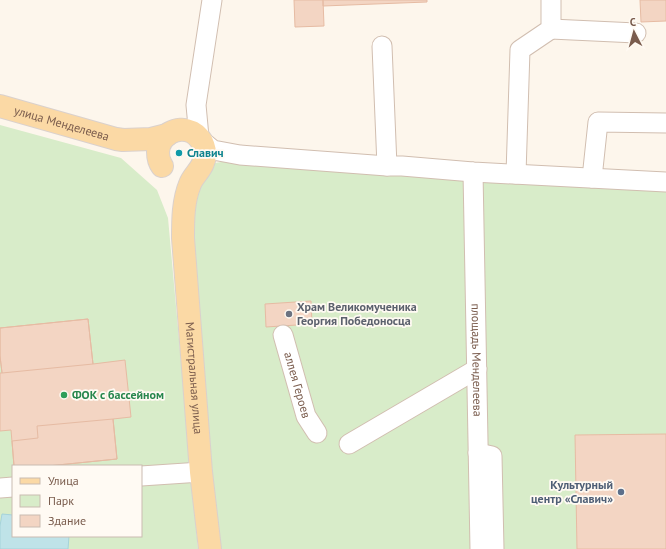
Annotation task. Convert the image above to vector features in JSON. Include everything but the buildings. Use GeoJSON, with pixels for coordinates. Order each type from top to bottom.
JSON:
{"type":"FeatureCollection","features":[{"type":"Feature","properties":{"kind":"main road","name":"улица Менделеева"},"geometry":{"type":"LineString","coordinates":[[0,106],[123,140]]}},
{"type":"Feature","properties":{"kind":"main road"},"geometry":{"type":"LineString","coordinates":[[123,140],[151,139],[181,130],[192,132],[200,138],[205,155],[203,164],[190,184],[184,206]]}},
{"type":"Feature","properties":{"kind":"main road"},"geometry":{"type":"LineString","coordinates":[[168,134],[161,142],[158,157],[164,169],[174,182],[184,206]]}},
{"type":"Feature","properties":{"kind":"main road"},"geometry":{"type":"LineString","coordinates":[[123,140],[176,176],[182,177],[191,175],[199,169]]}},
{"type":"Feature","properties":{"kind":"main road","name":"Магистральная улица"},"geometry":{"type":"LineString","coordinates":[[184,206],[183,238],[202,472],[210,549]]}},
{"type":"Feature","properties":{"kind":"street"},"geometry":{"type":"LineString","coordinates":[[212,0],[196,105],[200,138],[213,150],[240,155],[397,169],[666,182]]}},
{"type":"Feature","properties":{"kind":"street"},"geometry":{"type":"LineString","coordinates":[[551,0],[551,29]]}},
{"type":"Feature","properties":{"kind":"street"},"geometry":{"type":"LineString","coordinates":[[516,174],[520,50],[551,29],[636,33]]}},
{"type":"Feature","properties":{"kind":"street"},"geometry":{"type":"LineString","coordinates":[[382,46],[397,169]]}},
{"type":"Feature","properties":{"kind":"street"},"geometry":{"type":"LineString","coordinates":[[168,134],[196,105]]}},
{"type":"Feature","properties":{"kind":"street"},"geometry":{"type":"LineString","coordinates":[[592,178],[598,122],[666,123]]}},
{"type":"Feature","properties":{"kind":"street"},"geometry":{"type":"LineString","coordinates":[[199,169],[214,159],[240,155]]}},
{"type":"Feature","properties":{"kind":"street","name":"площадь Менделеева"},"geometry":{"type":"LineString","coordinates":[[474,172],[472,321],[477,369],[480,549]]}},
{"type":"Feature","properties":{"kind":"street","name":"аллея Героев"},"geometry":{"type":"LineString","coordinates":[[283,334],[306,416],[317,433]]}},
{"type":"Feature","properties":{"kind":"street"},"geometry":{"type":"LineString","coordinates":[[349,444],[477,369]]}},
{"type":"Feature","properties":{"kind":"street"},"geometry":{"type":"LineString","coordinates":[[478,453],[492,456],[494,549]]}},
{"type":"Feature","properties":{"kind":"street"},"geometry":{"type":"LineString","coordinates":[[142,476],[202,472]]}},
{"type":"Feature","properties":{"kind":"street"},"geometry":{"type":"LineString","coordinates":[[0,488],[12,487]]}},
{"type":"Feature","properties":{"kind":"green space"},"geometry":{"type":"Polygon","coordinates":[[[0,125],[121,158],[157,190],[168,218],[198,549],[0,549],[0,125]]]}},
{"type":"Feature","properties":{"kind":"green space"},"geometry":{"type":"Polygon","coordinates":[[[240,159],[666,182],[666,549],[220,549],[187,212],[203,170],[215,163],[240,159]]]}},
{"type":"Feature","properties":{"kind":"water"},"geometry":{"type":"Polygon","coordinates":[[[2,514],[12,515],[12,537],[69,537],[68,549],[0,549],[0,526],[2,514]]]}},
{"type":"Feature","properties":{"kind":"place","name":"Славич"},"geometry":{"type":"Point","coordinates":[179,153]}},
{"type":"Feature","properties":{"kind":"place","name":"Храм Великомученика Георгия Победоносца"},"geometry":{"type":"Point","coordinates":[289,314]}},
{"type":"Feature","properties":{"kind":"place","name":"ФОК с бассейном"},"geometry":{"type":"Point","coordinates":[64,395]}},
{"type":"Feature","properties":{"kind":"place","name":"Культурный центр «Славич»"},"geometry":{"type":"Point","coordinates":[621,492]}}]}
